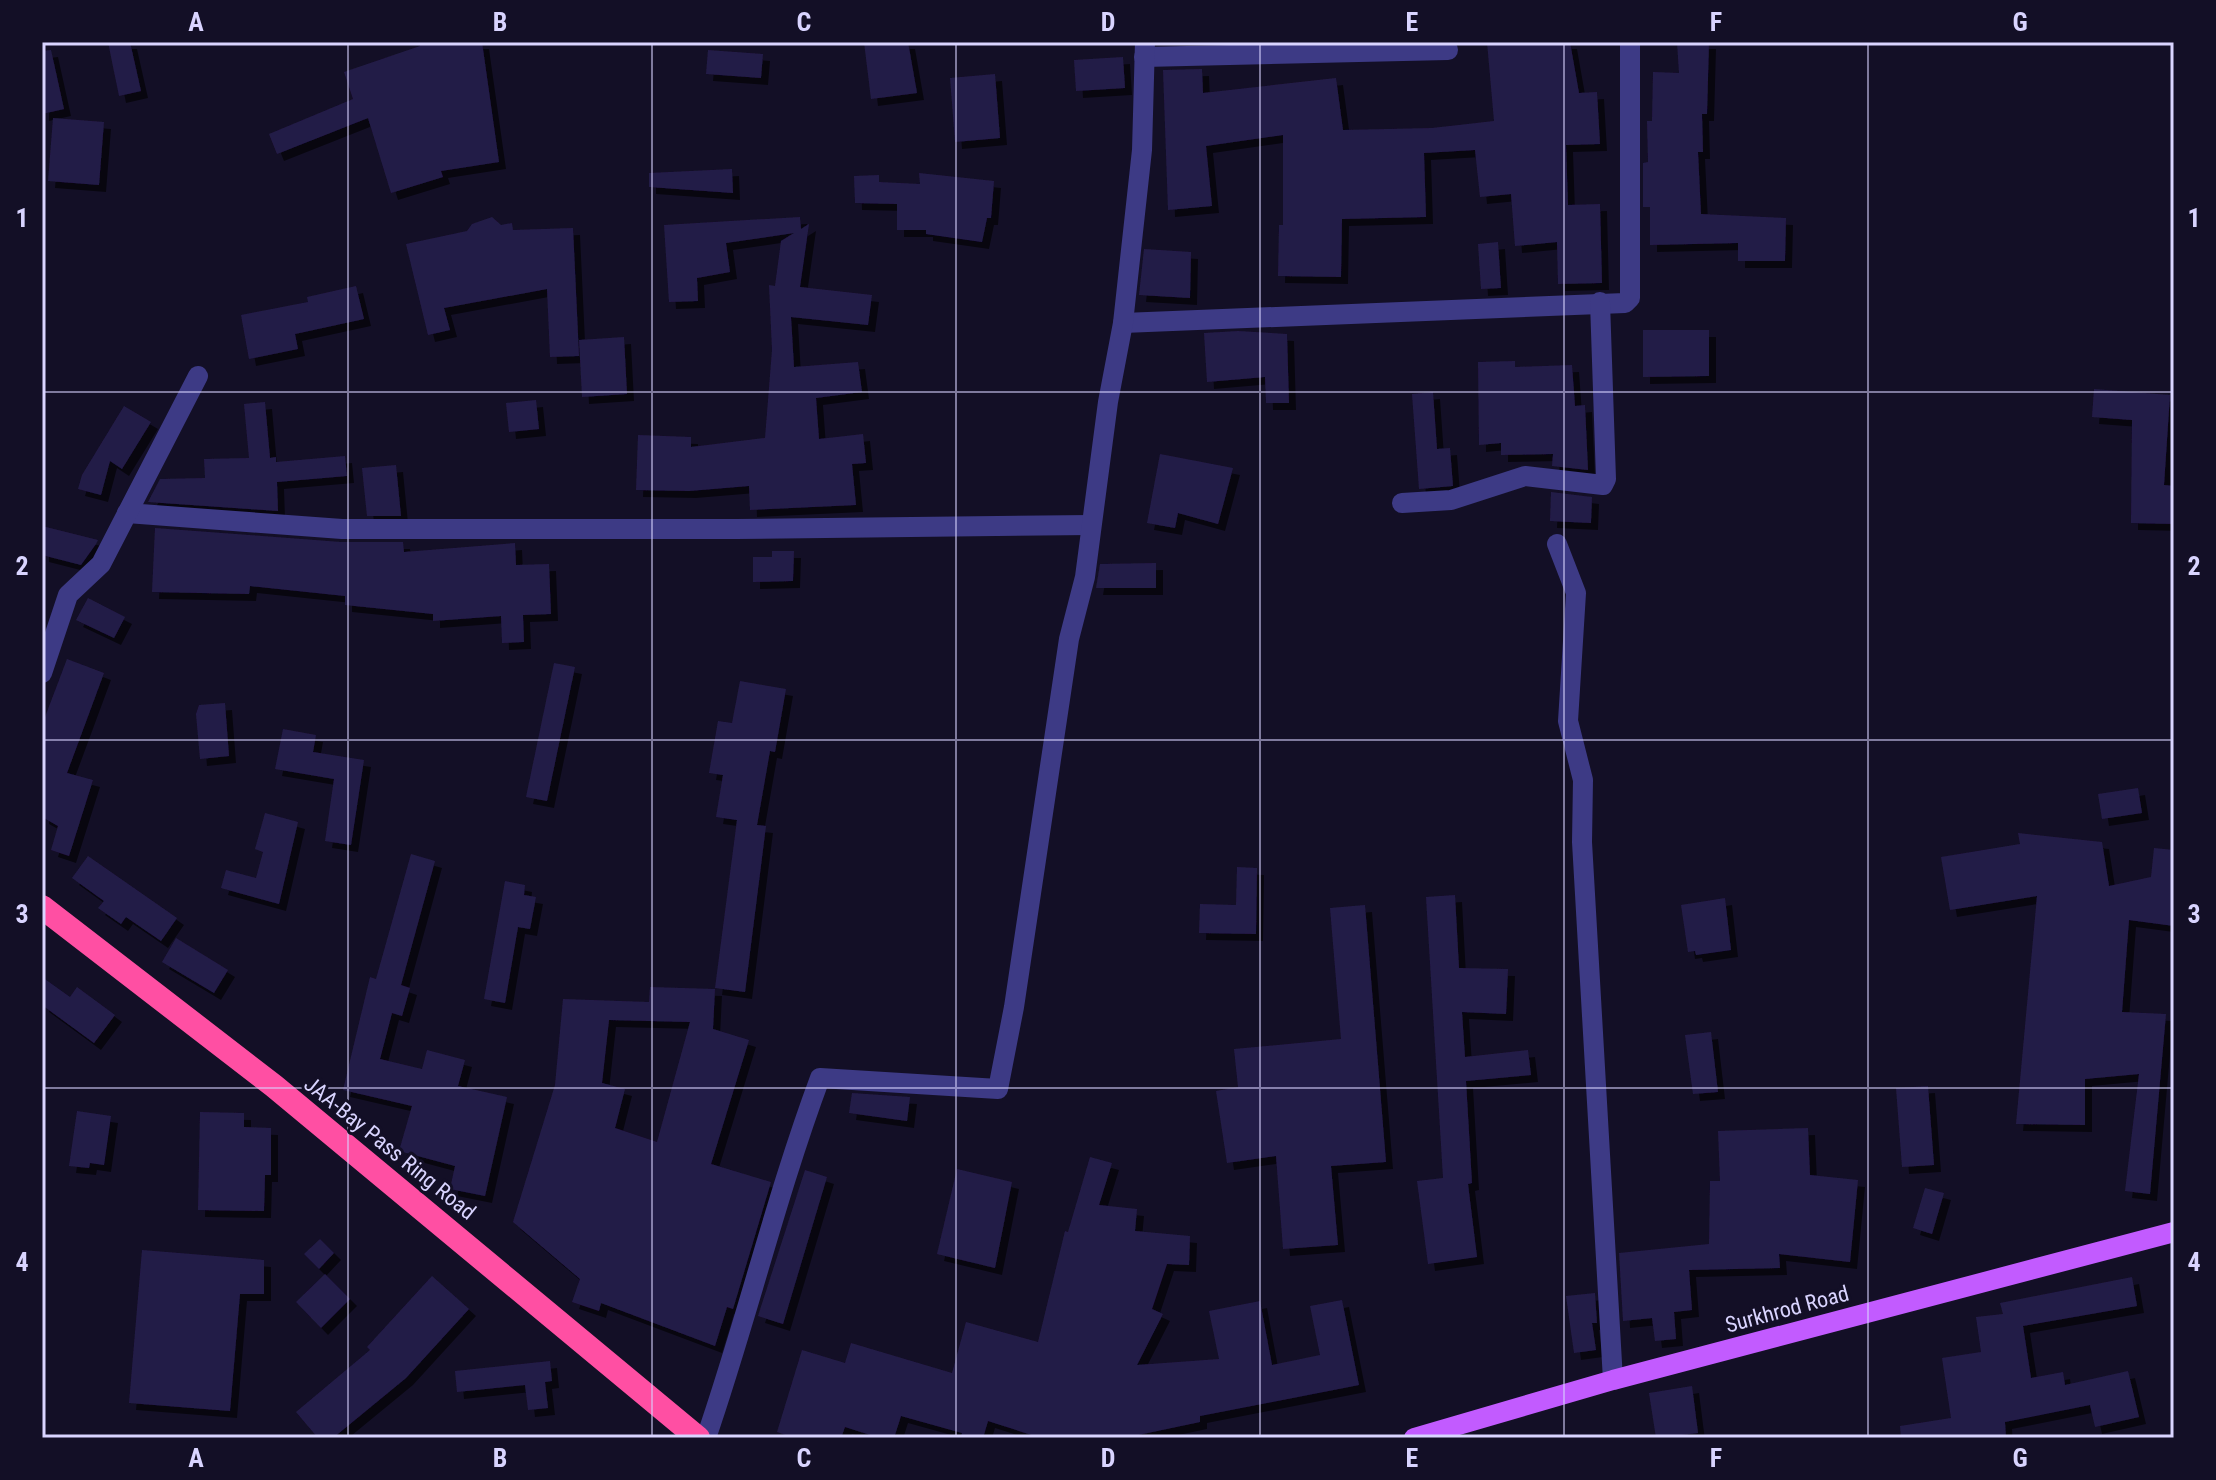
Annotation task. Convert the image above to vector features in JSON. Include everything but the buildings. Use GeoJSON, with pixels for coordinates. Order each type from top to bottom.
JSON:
{"type":"FeatureCollection","features":[{"type":"Feature","properties":{"kind":"highway","name":"JAA-Bay Pass Ring Road"},"geometry":{"type":"LineString","coordinates":[[42,907],[274,1086],[698,1438]]}},
{"type":"Feature","properties":{"kind":"main road","name":"Surkhrod Road"},"geometry":{"type":"LineString","coordinates":[[1414,1438],[1613,1380],[2174,1232]]}},
{"type":"Feature","properties":{"kind":"street"},"geometry":{"type":"LineString","coordinates":[[1123,323],[1625,303],[1630,298],[1630,42]]}},
{"type":"Feature","properties":{"kind":"street"},"geometry":{"type":"LineString","coordinates":[[706,1438],[820,1078],[998,1089],[1014,1007],[1069,639],[1085,577],[1123,323],[1142,150],[1145,49],[1448,50]]}},
{"type":"Feature","properties":{"kind":"street"},"geometry":{"type":"LineString","coordinates":[[1402,503],[1451,500],[1525,476],[1603,485],[1606,479],[1600,302]]}},
{"type":"Feature","properties":{"kind":"street"},"geometry":{"type":"LineString","coordinates":[[42,673],[68,595],[101,564],[198,376]]}},
{"type":"Feature","properties":{"kind":"street"},"geometry":{"type":"LineString","coordinates":[[127,513],[342,529],[1091,525]]}},
{"type":"Feature","properties":{"kind":"street"},"geometry":{"type":"LineString","coordinates":[[1557,544],[1576,593],[1568,721],[1583,780],[1582,842],[1613,1380]]}}]}
